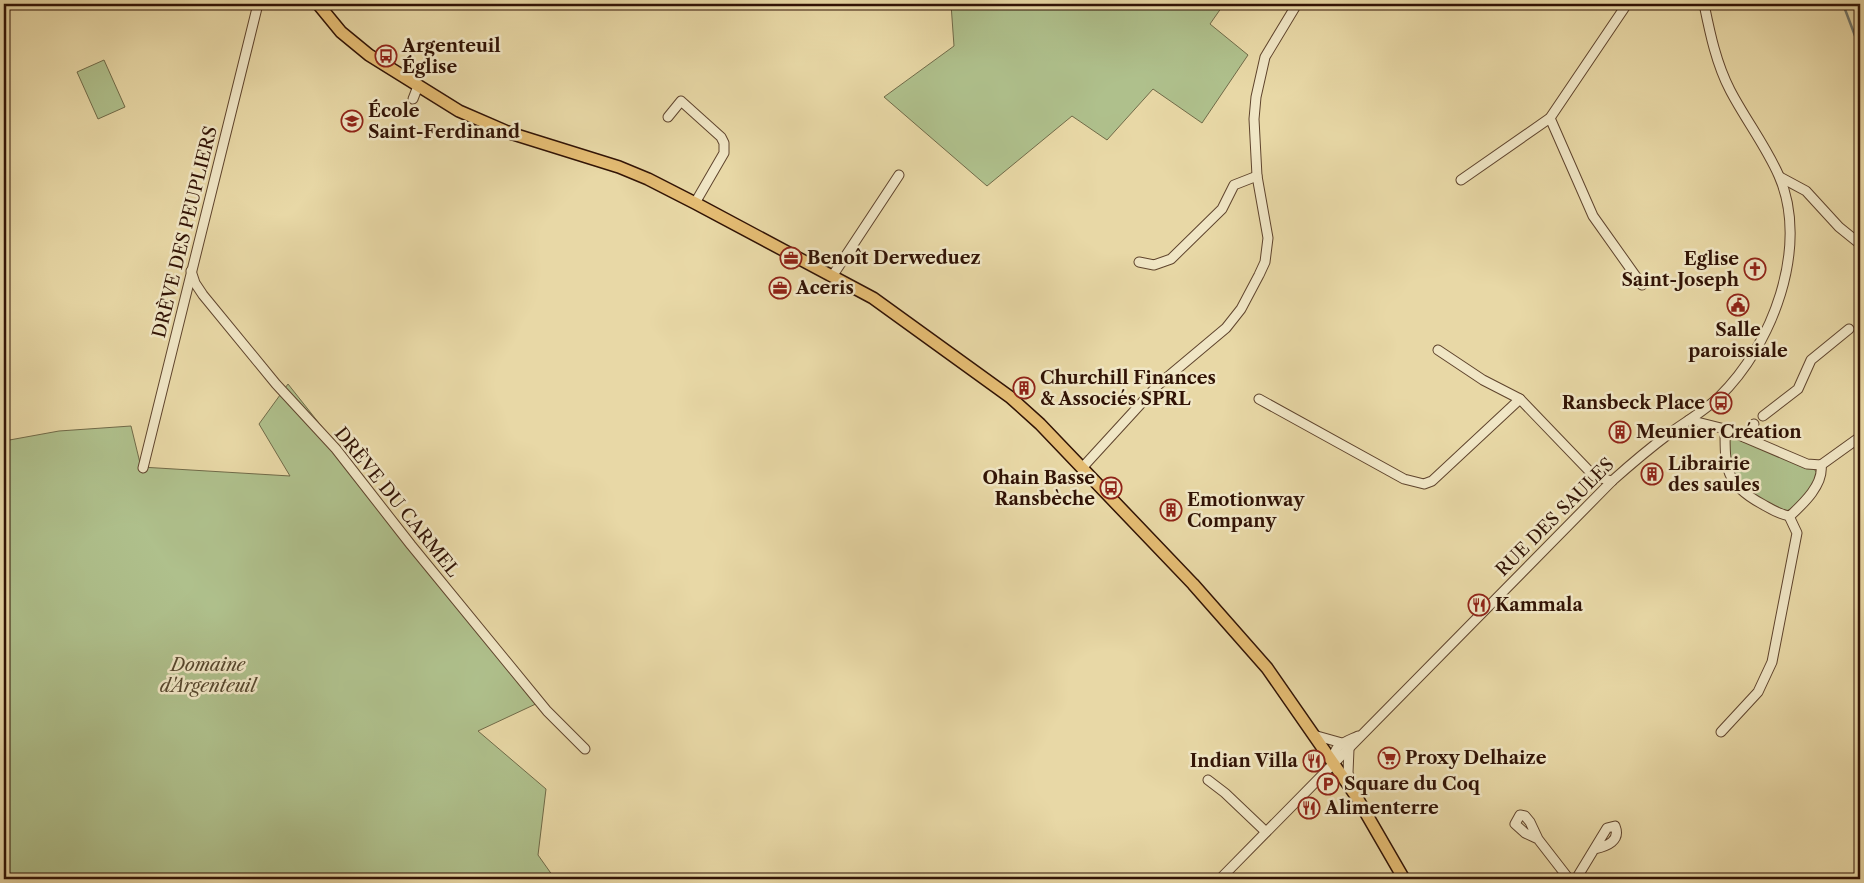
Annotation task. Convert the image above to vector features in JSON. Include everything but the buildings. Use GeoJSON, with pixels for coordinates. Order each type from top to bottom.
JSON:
{"type":"FeatureCollection","features":[{"type":"Feature","properties":{"kind":"main road"},"geometry":{"type":"LineString","coordinates":[[318,4],[349,40],[368,56],[484,123],[510,133],[620,167],[695,203],[873,298],[982,376],[1040,424],[1193,584],[1268,668],[1356,796],[1404,879]]}},
{"type":"Feature","properties":{"kind":"street","name":"DRÈVE DES PEUPLIERS"},"geometry":{"type":"LineString","coordinates":[[143,468],[258,4]]}},
{"type":"Feature","properties":{"kind":"street"},"geometry":{"type":"LineString","coordinates":[[1082,468],[1158,385],[1210,344],[1241,309],[1259,276],[1267,251],[1268,238],[1257,176],[1254,114],[1260,74],[1273,41],[1297,4]]}},
{"type":"Feature","properties":{"kind":"street"},"geometry":{"type":"LineString","coordinates":[[1461,180],[1550,118],[1627,4]]}},
{"type":"Feature","properties":{"kind":"street","name":"RUE DES SAULES"},"geometry":{"type":"LineString","coordinates":[[1334,762],[1333,754],[1360,736],[1612,481],[1646,451],[1707,408],[1737,377],[1754,355],[1781,291],[1789,255],[1790,234],[1787,202],[1780,177],[1729,88],[1712,46],[1704,4]]}},
{"type":"Feature","properties":{"kind":"street"},"geometry":{"type":"LineString","coordinates":[[413,99],[418,86]]}},
{"type":"Feature","properties":{"kind":"street"},"geometry":{"type":"LineString","coordinates":[[668,117],[682,101],[721,137],[724,143],[722,155],[695,203]]}},
{"type":"Feature","properties":{"kind":"street"},"geometry":{"type":"LineString","coordinates":[[1550,118],[1593,216],[1642,285]]}},
{"type":"Feature","properties":{"kind":"street"},"geometry":{"type":"LineString","coordinates":[[833,275],[899,175]]}},
{"type":"Feature","properties":{"kind":"street"},"geometry":{"type":"LineString","coordinates":[[1139,262],[1154,265],[1171,259],[1222,209],[1234,185],[1257,176]]}},
{"type":"Feature","properties":{"kind":"street"},"geometry":{"type":"LineString","coordinates":[[1780,177],[1806,191],[1839,227],[1860,244]]}},
{"type":"Feature","properties":{"kind":"street","name":"DRÈVE DU CARMEL"},"geometry":{"type":"LineString","coordinates":[[191,271],[203,295],[336,449],[411,545],[547,711],[585,749]]}},
{"type":"Feature","properties":{"kind":"street"},"geometry":{"type":"LineString","coordinates":[[1763,416],[1798,389],[1812,360],[1849,329]]}},
{"type":"Feature","properties":{"kind":"street"},"geometry":{"type":"LineString","coordinates":[[1438,350],[1483,380],[1520,399],[1594,476],[1599,494]]}},
{"type":"Feature","properties":{"kind":"street"},"geometry":{"type":"LineString","coordinates":[[1259,399],[1404,480],[1424,484],[1432,481],[1520,399]]}},
{"type":"Feature","properties":{"kind":"street"},"geometry":{"type":"LineString","coordinates":[[1707,408],[1722,428],[1727,468],[1734,483],[1751,498],[1780,514],[1789,516]]}},
{"type":"Feature","properties":{"kind":"street"},"geometry":{"type":"LineString","coordinates":[[1689,420],[1722,428],[1807,464],[1821,465],[1860,437]]}},
{"type":"Feature","properties":{"kind":"street"},"geometry":{"type":"LineString","coordinates":[[1744,438],[1754,424]]}},
{"type":"Feature","properties":{"kind":"street"},"geometry":{"type":"LineString","coordinates":[[1789,516],[1800,507],[1820,481],[1821,465]]}},
{"type":"Feature","properties":{"kind":"street"},"geometry":{"type":"LineString","coordinates":[[1594,476],[1612,481]]}},
{"type":"Feature","properties":{"kind":"street"},"geometry":{"type":"LineString","coordinates":[[1721,732],[1758,692],[1772,662],[1797,533],[1789,516]]}},
{"type":"Feature","properties":{"kind":"street"},"geometry":{"type":"LineString","coordinates":[[1316,736],[1345,746],[1348,773],[1356,796]]}},
{"type":"Feature","properties":{"kind":"street"},"geometry":{"type":"LineString","coordinates":[[1220,879],[1334,762]]}},
{"type":"Feature","properties":{"kind":"street"},"geometry":{"type":"LineString","coordinates":[[1208,780],[1225,793],[1266,832]]}},
{"type":"Feature","properties":{"kind":"street"},"geometry":{"type":"LineString","coordinates":[[1538,839],[1569,879]]}},
{"type":"Feature","properties":{"kind":"street"},"geometry":{"type":"LineString","coordinates":[[1576,879],[1595,849]]}},
{"type":"Feature","properties":{"kind":"green space"},"geometry":{"type":"Polygon","coordinates":[[[951,4],[1224,4],[1210,24],[1248,55],[1202,123],[1153,89],[1107,140],[1072,116],[987,186],[884,97],[954,46],[951,4]]]}},
{"type":"Feature","properties":{"kind":"green space"},"geometry":{"type":"Polygon","coordinates":[[[104,60],[125,107],[98,119],[77,72],[104,60]]]}},
{"type":"Feature","properties":{"kind":"green space","name":"Domaine d'Argenteuil"},"geometry":{"type":"Polygon","coordinates":[[[288,384],[540,702],[478,731],[546,789],[538,855],[555,879],[4,879],[4,441],[59,431],[131,426],[141,467],[290,476],[259,424],[288,384]]]}},
{"type":"Feature","properties":{"kind":"green space"},"geometry":{"type":"Polygon","coordinates":[[[1728,435],[1814,469],[1817,473],[1816,479],[1810,491],[1795,506],[1784,512],[1744,491],[1731,475],[1728,435]]]}},
{"type":"Feature","properties":{"kind":"waterway"},"geometry":{"type":"LineString","coordinates":[[1843,4],[1860,49]]}},
{"type":"Feature","properties":{"kind":"place","name":"Argenteuil Église"},"geometry":{"type":"Point","coordinates":[386,56]}},
{"type":"Feature","properties":{"kind":"place","name":"École Saint-Ferdinand"},"geometry":{"type":"Point","coordinates":[352,121]}},
{"type":"Feature","properties":{"kind":"place","name":"Benoît Derweduez"},"geometry":{"type":"Point","coordinates":[791,258]}},
{"type":"Feature","properties":{"kind":"place","name":"Eglise Saint-Joseph"},"geometry":{"type":"Point","coordinates":[1755,269]}},
{"type":"Feature","properties":{"kind":"place","name":"Aceris"},"geometry":{"type":"Point","coordinates":[780,288]}},
{"type":"Feature","properties":{"kind":"place","name":"Salle paroissiale"},"geometry":{"type":"Point","coordinates":[1738,305]}},
{"type":"Feature","properties":{"kind":"place","name":"Churchill Finances & Associés SPRL"},"geometry":{"type":"Point","coordinates":[1024,388]}},
{"type":"Feature","properties":{"kind":"place","name":"Ransbeck Place"},"geometry":{"type":"Point","coordinates":[1721,403]}},
{"type":"Feature","properties":{"kind":"place","name":"Meunier Création"},"geometry":{"type":"Point","coordinates":[1620,432]}},
{"type":"Feature","properties":{"kind":"place","name":"Librairie des saules"},"geometry":{"type":"Point","coordinates":[1652,474]}},
{"type":"Feature","properties":{"kind":"place","name":"Ohain Basse Ransbèche"},"geometry":{"type":"Point","coordinates":[1111,488]}},
{"type":"Feature","properties":{"kind":"place","name":"Emotionway Company"},"geometry":{"type":"Point","coordinates":[1171,510]}},
{"type":"Feature","properties":{"kind":"place","name":"Kammala"},"geometry":{"type":"Point","coordinates":[1479,605]}},
{"type":"Feature","properties":{"kind":"place","name":"Proxy Delhaize"},"geometry":{"type":"Point","coordinates":[1389,758]}},
{"type":"Feature","properties":{"kind":"place","name":"Indian Villa"},"geometry":{"type":"Point","coordinates":[1314,761]}},
{"type":"Feature","properties":{"kind":"place","name":"Square du Coq"},"geometry":{"type":"Point","coordinates":[1328,784]}},
{"type":"Feature","properties":{"kind":"place","name":"Alimenterre"},"geometry":{"type":"Point","coordinates":[1309,808]}}]}
